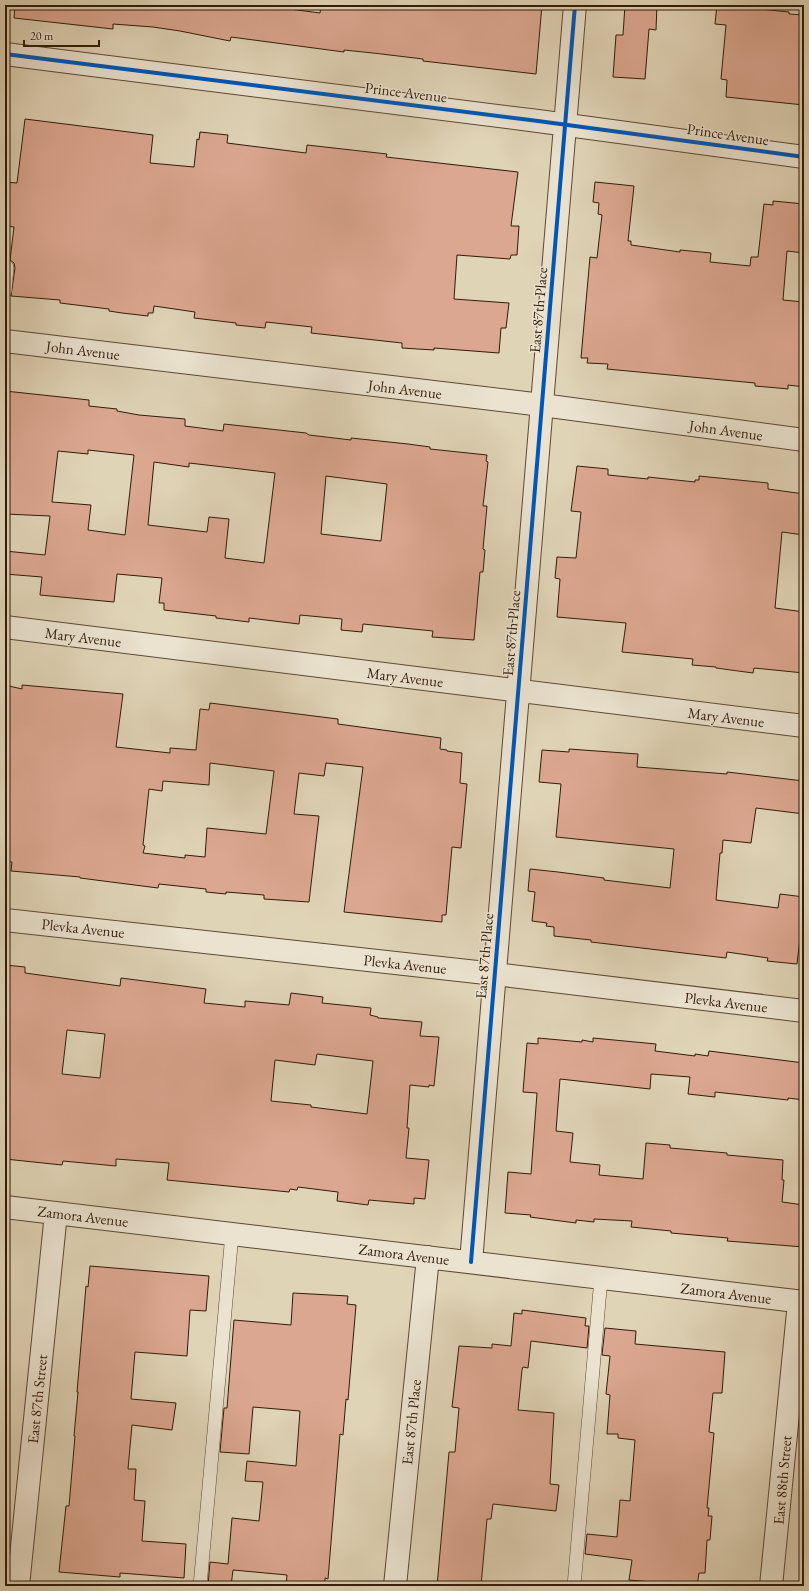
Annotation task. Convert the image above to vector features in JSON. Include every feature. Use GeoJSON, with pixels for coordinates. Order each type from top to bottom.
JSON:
{"type":"FeatureCollection","features":[{"type":"Feature","properties":{"kind":"street","name":"East 87th Place"},"geometry":{"type":"LineString","coordinates":[[471,1262],[575,5]]}},
{"type":"Feature","properties":{"kind":"street","name":"Prince Avenue"},"geometry":{"type":"LineString","coordinates":[[5,54],[565,124],[804,157]]}},
{"type":"Feature","properties":{"kind":"street","name":"John Avenue"},"geometry":{"type":"LineString","coordinates":[[5,341],[542,405],[804,440]]}},
{"type":"Feature","properties":{"kind":"street","name":"Mary Avenue"},"geometry":{"type":"LineString","coordinates":[[5,627],[804,726]]}},
{"type":"Feature","properties":{"kind":"street","name":"Plevka Avenue"},"geometry":{"type":"LineString","coordinates":[[5,920],[494,974],[804,1011]]}},
{"type":"Feature","properties":{"kind":"street","name":"Zamora Avenue"},"geometry":{"type":"LineString","coordinates":[[5,1206],[801,1302]]}},
{"type":"Feature","properties":{"kind":"street","name":"East 87th Street"},"geometry":{"type":"LineString","coordinates":[[18,1586],[56,1213]]}},
{"type":"Feature","properties":{"kind":"street","name":"East 87th Place"},"geometry":{"type":"LineString","coordinates":[[395,1586],[428,1257]]}},
{"type":"Feature","properties":{"kind":"street","name":"East 88th Street"},"geometry":{"type":"LineString","coordinates":[[772,1586],[801,1302]]}},
{"type":"Feature","properties":{"kind":"lane"},"geometry":{"type":"LineString","coordinates":[[5,291],[7,267]]}},
{"type":"Feature","properties":{"kind":"lane"},"geometry":{"type":"LineString","coordinates":[[200,1586],[232,1234]]}},
{"type":"Feature","properties":{"kind":"lane"},"geometry":{"type":"LineString","coordinates":[[574,1586],[601,1278]]}},
{"type":"Feature","properties":{"kind":"building"},"geometry":{"type":"Polygon","coordinates":[[[15,5],[260,5],[320,13],[321,5],[440,5],[467,8],[468,5],[542,5],[536,74],[423,61],[423,59],[373,53],[344,50],[344,52],[231,37],[230,41],[153,27],[113,24],[113,29],[14,18],[15,5]]]}},
{"type":"Feature","properties":{"kind":"building"},"geometry":{"type":"Polygon","coordinates":[[[625,5],[657,5],[656,30],[649,29],[645,79],[613,77],[616,35],[623,35],[625,5]]]}},
{"type":"Feature","properties":{"kind":"building"},"geometry":{"type":"Polygon","coordinates":[[[717,5],[741,6],[804,15],[804,105],[726,97],[727,80],[721,79],[726,25],[715,24],[717,5]]]}},
{"type":"Feature","properties":{"kind":"building"},"geometry":{"type":"Polygon","coordinates":[[[25,119],[153,135],[150,163],[194,167],[197,139],[199,140],[200,132],[228,135],[227,143],[306,153],[307,145],[387,154],[386,157],[518,172],[511,226],[519,226],[517,255],[511,255],[510,259],[457,255],[454,299],[509,303],[506,328],[501,328],[499,353],[434,348],[434,350],[402,348],[402,343],[311,333],[312,327],[266,322],[265,328],[236,325],[236,323],[194,318],[195,312],[154,306],[153,313],[148,313],[148,316],[109,311],[109,309],[60,303],[60,300],[11,296],[15,268],[14,263],[10,260],[14,227],[5,226],[5,182],[17,183],[25,119]]]}},
{"type":"Feature","properties":{"kind":"building"},"geometry":{"type":"Polygon","coordinates":[[[595,182],[634,186],[628,241],[631,241],[631,245],[680,252],[680,250],[711,253],[710,262],[750,266],[751,257],[758,257],[764,204],[773,205],[773,201],[804,204],[804,253],[787,251],[783,300],[804,302],[804,387],[788,385],[788,389],[755,386],[755,383],[607,369],[608,364],[587,363],[588,358],[581,358],[590,257],[597,258],[602,215],[598,214],[599,203],[593,202],[595,182]]]}},
{"type":"Feature","properties":{"kind":"building"},"geometry":{"type":"Polygon","coordinates":[[[5,391],[89,400],[89,406],[117,409],[117,411],[139,415],[185,419],[185,426],[223,431],[224,424],[306,433],[309,435],[351,440],[351,438],[408,444],[430,447],[430,449],[487,455],[486,461],[488,462],[483,506],[487,506],[483,549],[485,550],[483,572],[480,572],[474,640],[432,637],[433,631],[363,624],[362,632],[341,630],[342,619],[300,615],[299,624],[249,618],[249,622],[216,618],[216,616],[164,610],[164,603],[159,603],[162,578],[117,574],[114,602],[40,595],[42,577],[5,574],[5,551],[45,555],[50,516],[5,514],[5,391]],[[88,450],[88,454],[58,451],[52,502],[91,505],[88,530],[125,535],[134,455],[88,450]],[[154,462],[148,525],[207,532],[209,517],[229,519],[225,558],[264,563],[275,473],[189,463],[189,467],[154,462]],[[326,476],[321,534],[381,541],[387,484],[326,476]]]}},
{"type":"Feature","properties":{"kind":"building"},"geometry":{"type":"Polygon","coordinates":[[[577,466],[608,469],[608,475],[648,479],[648,477],[695,482],[695,480],[699,480],[699,476],[768,483],[768,489],[804,494],[804,535],[782,532],[775,608],[804,612],[804,673],[754,668],[753,673],[692,665],[693,659],[622,652],[626,623],[557,617],[560,579],[555,578],[557,557],[576,558],[581,512],[571,511],[577,466]]]}},
{"type":"Feature","properties":{"kind":"building"},"geometry":{"type":"Polygon","coordinates":[[[5,685],[22,689],[22,685],[123,694],[116,747],[170,753],[170,748],[196,750],[200,709],[209,710],[210,703],[338,719],[338,724],[441,738],[440,749],[462,753],[460,783],[467,784],[461,848],[452,847],[446,915],[442,915],[442,922],[344,912],[363,767],[326,763],[324,776],[299,773],[294,814],[319,816],[309,902],[264,899],[264,895],[206,892],[206,889],[159,884],[158,888],[80,877],[11,871],[12,862],[5,861],[5,685]],[[210,763],[209,785],[163,781],[162,791],[149,789],[143,845],[145,846],[143,853],[185,858],[185,855],[205,857],[207,828],[266,834],[274,771],[210,763]]]}},
{"type":"Feature","properties":{"kind":"building"},"geometry":{"type":"Polygon","coordinates":[[[569,749],[638,754],[637,767],[727,774],[727,772],[804,781],[804,814],[756,808],[751,843],[723,840],[722,853],[720,853],[716,900],[778,908],[780,894],[804,897],[804,919],[802,931],[801,930],[797,964],[767,961],[768,958],[727,952],[726,958],[591,942],[591,940],[554,936],[554,927],[546,926],[547,923],[532,921],[535,892],[528,891],[530,869],[670,888],[674,849],[556,837],[561,784],[539,782],[542,750],[569,752],[569,749]]]}},
{"type":"Feature","properties":{"kind":"building"},"geometry":{"type":"Polygon","coordinates":[[[5,965],[25,967],[25,973],[120,986],[121,978],[206,989],[204,1003],[245,1007],[245,1001],[289,1005],[291,993],[323,997],[322,1003],[371,1008],[370,1015],[378,1018],[422,1022],[420,1036],[439,1037],[434,1086],[429,1085],[429,1087],[410,1085],[407,1128],[409,1128],[406,1158],[429,1160],[425,1199],[414,1198],[414,1204],[369,1200],[368,1205],[337,1201],[338,1192],[298,1187],[297,1190],[290,1189],[289,1192],[167,1180],[169,1163],[116,1159],[116,1166],[63,1161],[62,1165],[5,1159],[5,965]],[[67,1030],[62,1074],[100,1078],[105,1034],[67,1030]],[[317,1054],[315,1065],[275,1060],[271,1101],[311,1105],[311,1107],[367,1114],[373,1061],[317,1054]]]}},
{"type":"Feature","properties":{"kind":"building"},"geometry":{"type":"Polygon","coordinates":[[[538,1038],[593,1042],[593,1038],[656,1044],[655,1051],[695,1056],[695,1054],[708,1056],[709,1051],[804,1063],[804,1100],[788,1098],[788,1100],[715,1092],[715,1097],[688,1094],[690,1077],[651,1074],[650,1089],[560,1079],[556,1131],[573,1133],[570,1162],[600,1165],[599,1175],[643,1179],[646,1143],[670,1145],[670,1148],[783,1160],[782,1180],[784,1180],[782,1202],[804,1205],[804,1247],[727,1241],[728,1238],[671,1233],[671,1231],[631,1227],[632,1221],[594,1219],[594,1222],[576,1220],[576,1223],[530,1217],[531,1215],[505,1213],[508,1172],[531,1174],[537,1093],[523,1092],[527,1043],[538,1044],[538,1038]]]}},
{"type":"Feature","properties":{"kind":"building"},"geometry":{"type":"Polygon","coordinates":[[[90,1266],[209,1276],[206,1311],[190,1310],[187,1356],[135,1352],[131,1399],[176,1403],[172,1430],[132,1425],[128,1469],[136,1469],[134,1500],[145,1501],[142,1541],[186,1544],[184,1578],[120,1573],[120,1577],[59,1572],[66,1506],[69,1506],[86,1286],[88,1287],[90,1266]]]}},
{"type":"Feature","properties":{"kind":"building"},"geometry":{"type":"Polygon","coordinates":[[[293,1293],[348,1296],[347,1304],[356,1305],[348,1400],[346,1399],[343,1435],[340,1434],[328,1579],[325,1578],[325,1586],[286,1586],[287,1575],[233,1570],[231,1586],[208,1586],[210,1562],[228,1564],[232,1518],[259,1521],[263,1482],[245,1481],[247,1461],[296,1466],[300,1411],[253,1407],[249,1454],[220,1452],[224,1408],[227,1408],[234,1320],[291,1325],[293,1293]]]}},
{"type":"Feature","properties":{"kind":"building"},"geometry":{"type":"Polygon","coordinates":[[[522,1310],[586,1318],[585,1326],[589,1326],[587,1348],[531,1341],[528,1368],[523,1367],[522,1370],[518,1410],[554,1413],[550,1484],[559,1485],[556,1511],[493,1504],[491,1519],[487,1519],[481,1586],[437,1586],[449,1452],[455,1452],[459,1408],[452,1407],[459,1346],[492,1348],[492,1344],[511,1346],[514,1313],[522,1314],[522,1310]]]}},
{"type":"Feature","properties":{"kind":"building"},"geometry":{"type":"Polygon","coordinates":[[[605,1328],[636,1331],[635,1344],[725,1352],[722,1393],[713,1393],[709,1432],[714,1433],[707,1508],[709,1508],[708,1516],[712,1516],[710,1540],[707,1540],[705,1573],[699,1573],[697,1586],[629,1580],[632,1560],[585,1554],[587,1534],[617,1537],[620,1500],[630,1501],[635,1440],[618,1438],[618,1434],[607,1434],[610,1395],[606,1394],[610,1356],[602,1355],[605,1328]]]}},
{"type":"Feature","properties":{"kind":"cycle path"},"geometry":{"type":"LineString","coordinates":[[471,1262],[575,5]]}},
{"type":"Feature","properties":{"kind":"cycle path"},"geometry":{"type":"LineString","coordinates":[[5,54],[538,121],[804,157]]}}]}
